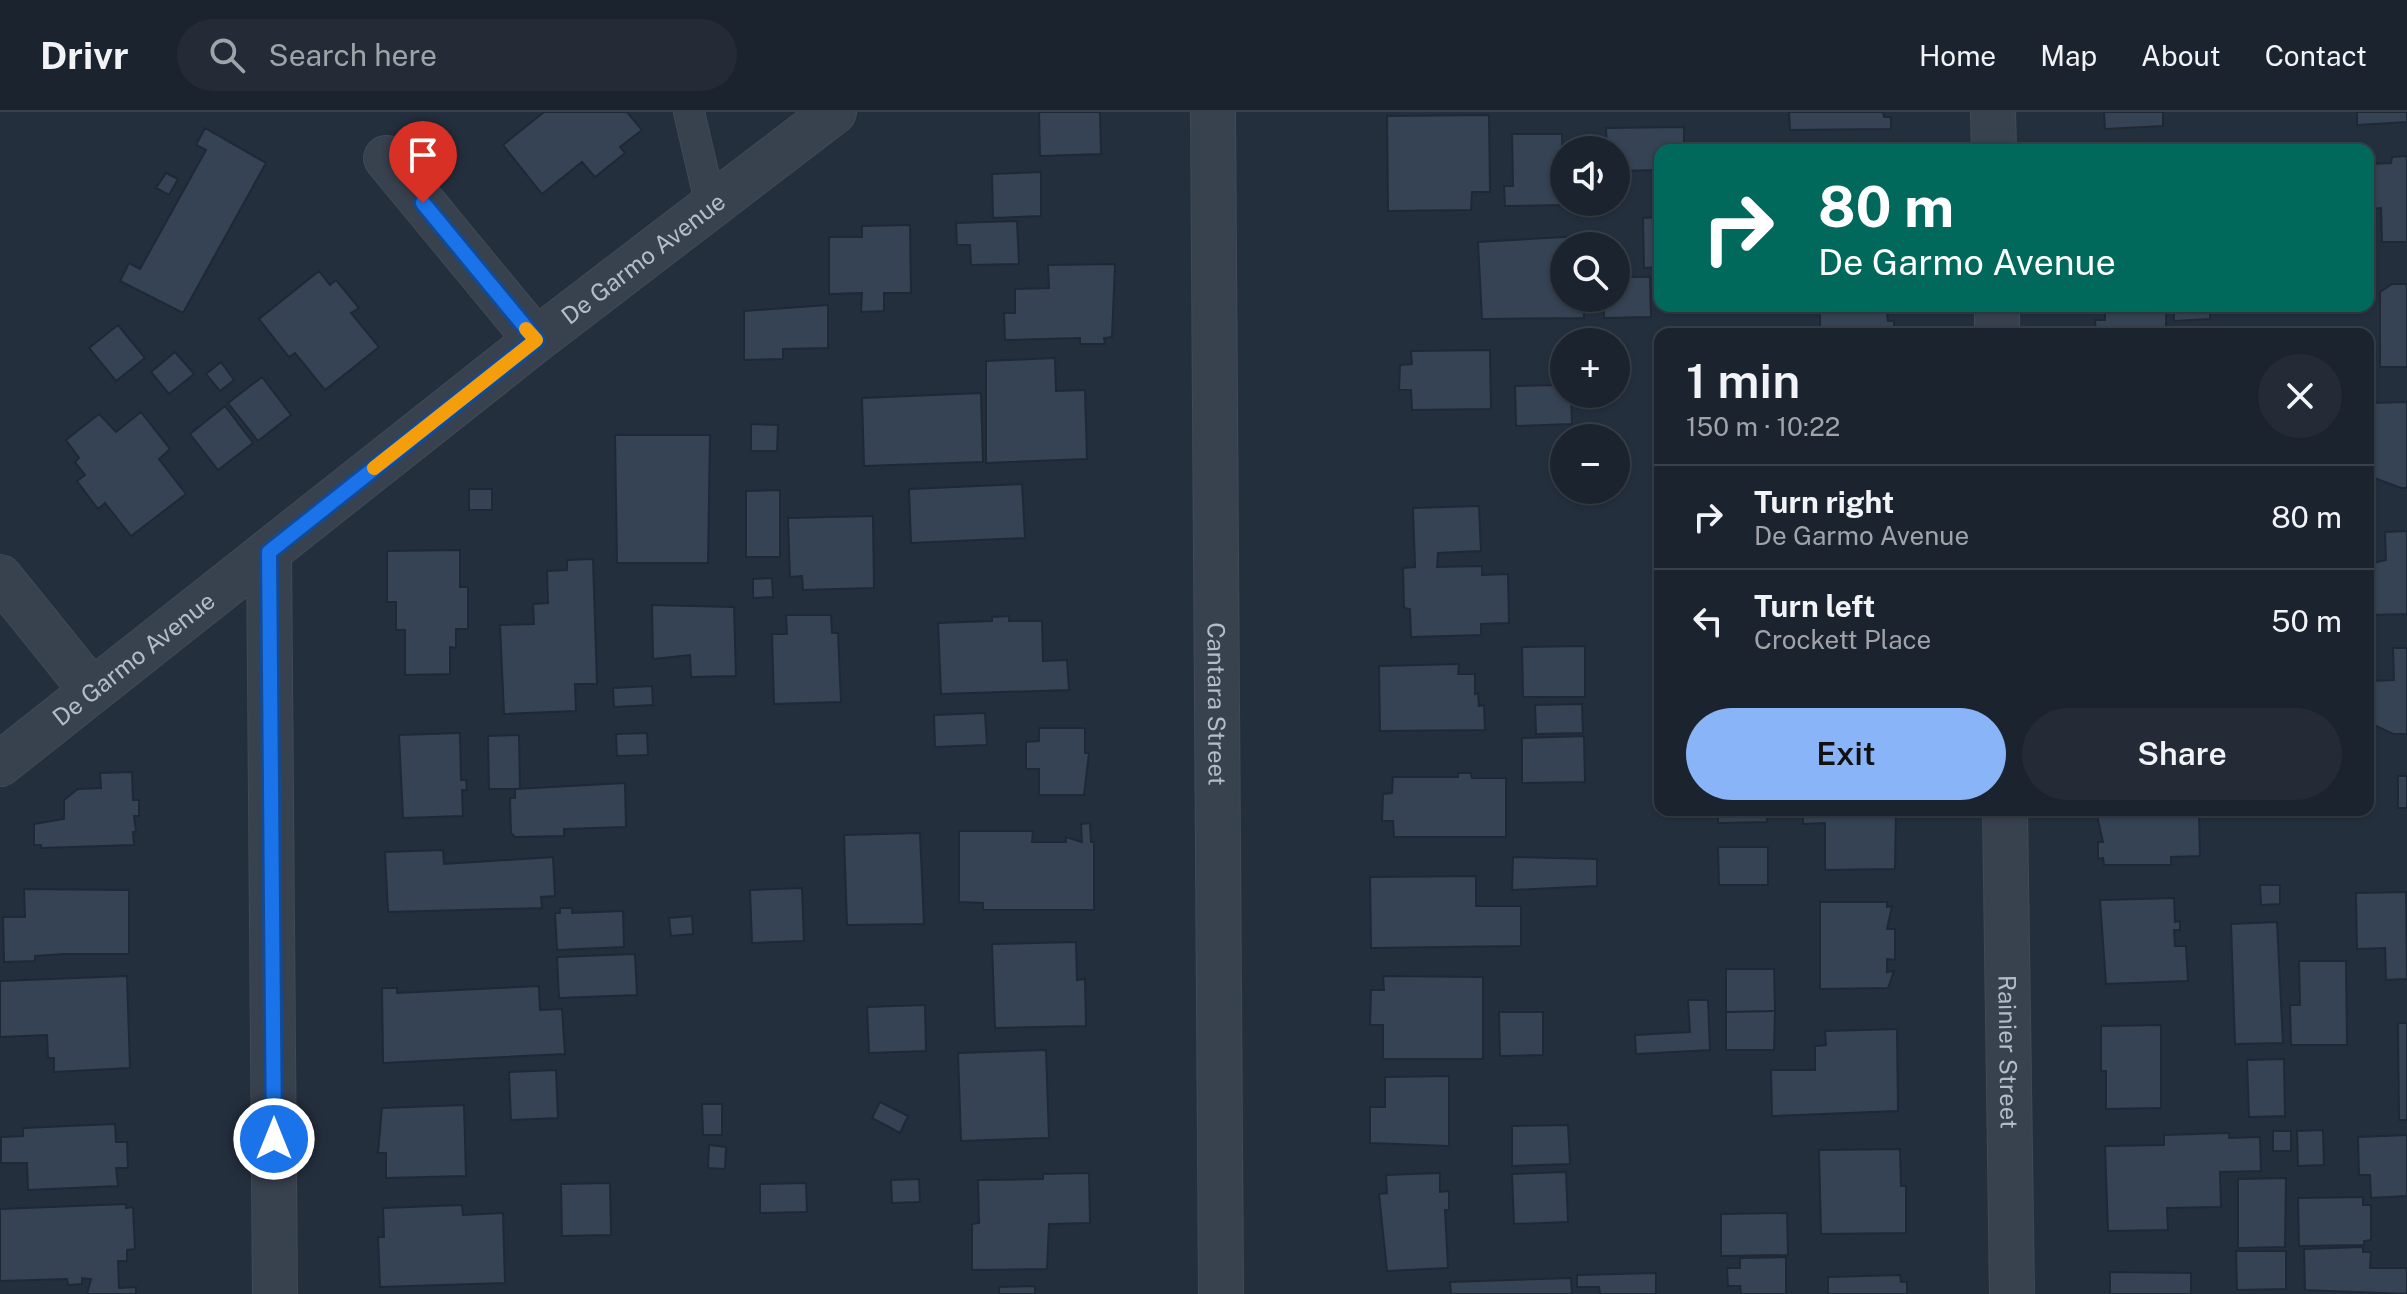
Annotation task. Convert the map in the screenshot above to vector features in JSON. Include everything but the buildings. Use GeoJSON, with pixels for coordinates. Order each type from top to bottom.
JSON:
{"type":"FeatureCollection","features":[{"type":"Feature","properties":{"kind":"street","name":"De Garmo Avenue"},"geometry":{"type":"LineString","coordinates":[[0,764],[536,340],[834,112]]}},
{"type":"Feature","properties":{"kind":"street","name":"Cantara Street"},"geometry":{"type":"LineString","coordinates":[[1213,112],[1221,1294]]}},
{"type":"Feature","properties":{"kind":"street"},"geometry":{"type":"LineString","coordinates":[[1993,112],[1994,144]]}},
{"type":"Feature","properties":{"kind":"street"},"geometry":{"type":"LineString","coordinates":[[386,158],[536,340]]}},
{"type":"Feature","properties":{"kind":"street"},"geometry":{"type":"LineString","coordinates":[[269,552],[275,1294]]}},
{"type":"Feature","properties":{"kind":"street"},"geometry":{"type":"LineString","coordinates":[[0,577],[92,691]]}},
{"type":"Feature","properties":{"kind":"street","name":"Rainier Street"},"geometry":{"type":"LineString","coordinates":[[2005,816],[2012,1294]]}},
{"type":"Feature","properties":{"kind":"lane"},"geometry":{"type":"LineString","coordinates":[[689,112],[711,206]]}},
{"type":"Feature","properties":{"kind":"slow traffic"},"geometry":{"type":"LineString","coordinates":[[374,468],[536,340],[526,329]]}},
{"type":"Feature","properties":{"kind":"route"},"geometry":{"type":"LineString","coordinates":[[274,1139],[269,552],[536,340],[423,203]]}}]}
